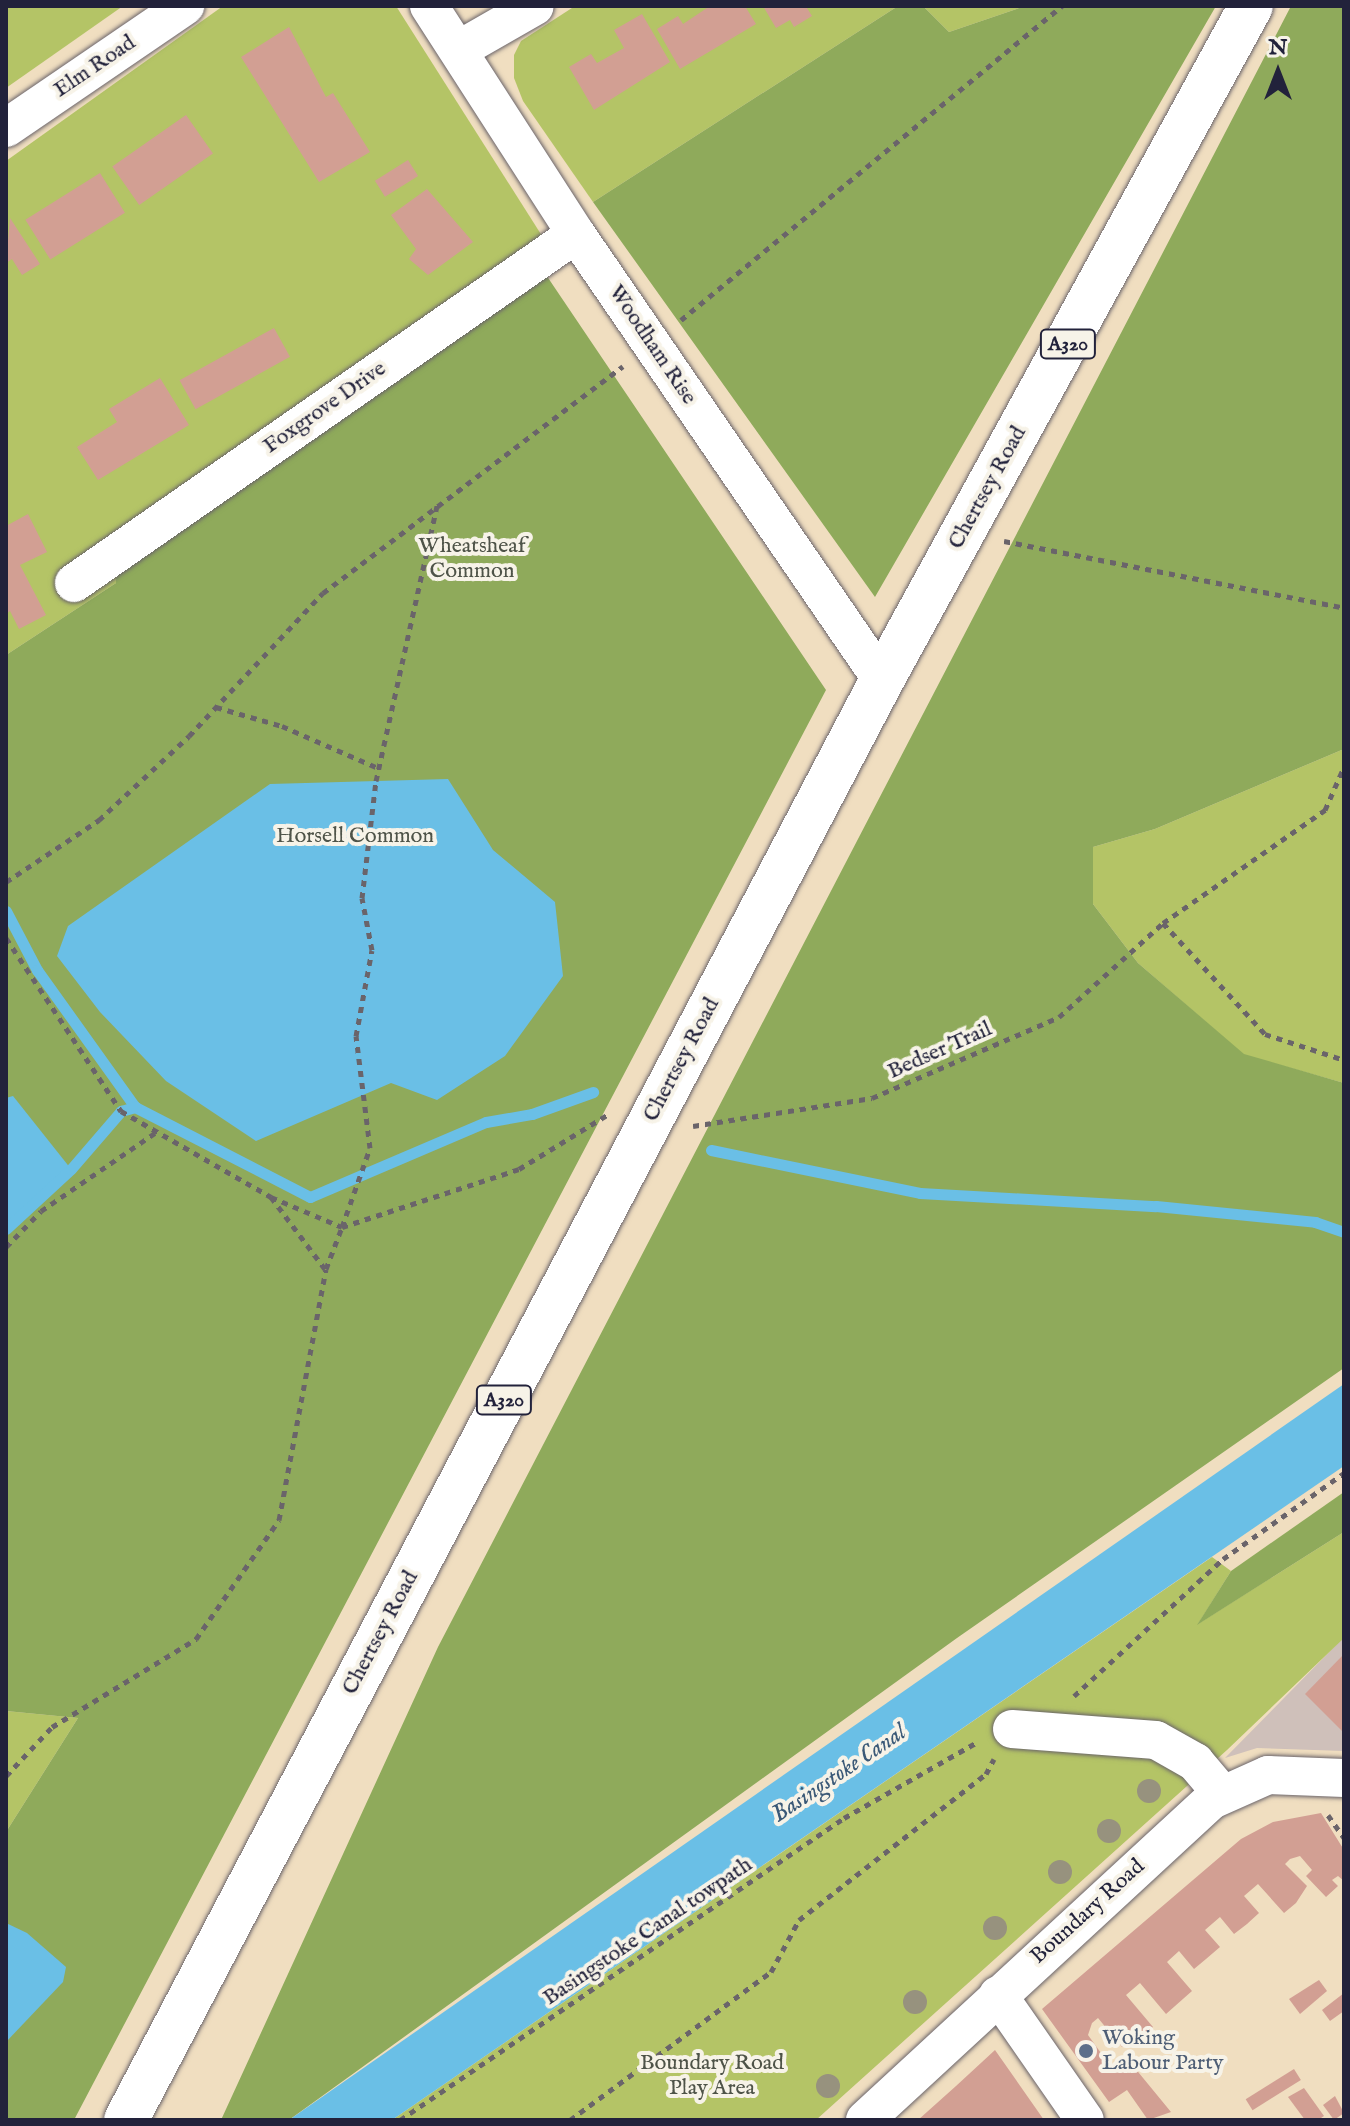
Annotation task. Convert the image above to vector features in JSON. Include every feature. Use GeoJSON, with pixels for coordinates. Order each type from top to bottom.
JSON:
{"type":"FeatureCollection","features":[{"type":"Feature","properties":{"kind":"main road","name":"Chertsey Road"},"geometry":{"type":"LineString","coordinates":[[126,2120],[882,680],[1251,6]]}},
{"type":"Feature","properties":{"kind":"street","name":"Elm Road"},"geometry":{"type":"LineString","coordinates":[[6,128],[185,6]]}},
{"type":"Feature","properties":{"kind":"street","name":"Woodham Rise"},"geometry":{"type":"LineString","coordinates":[[429,6],[460,49],[576,234],[882,680]]}},
{"type":"Feature","properties":{"kind":"street"},"geometry":{"type":"LineString","coordinates":[[460,49],[535,6]]}},
{"type":"Feature","properties":{"kind":"street","name":"Foxgrove Drive"},"geometry":{"type":"LineString","coordinates":[[74,583],[576,234]]}},
{"type":"Feature","properties":{"kind":"street"},"geometry":{"type":"LineString","coordinates":[[1012,1729],[1156,1740],[1195,1762],[1222,1794]]}},
{"type":"Feature","properties":{"kind":"street","name":"Boundary Road"},"geometry":{"type":"LineString","coordinates":[[865,2120],[998,1995],[1222,1794],[1268,1775],[1333,1792]]}},
{"type":"Feature","properties":{"kind":"street"},"geometry":{"type":"LineString","coordinates":[[998,1995],[1085,2120]]}},
{"type":"Feature","properties":{"kind":"path"},"geometry":{"type":"LineString","coordinates":[[6,882],[99,820],[216,707],[323,593],[652,345],[1062,6]]}},
{"type":"Feature","properties":{"kind":"path"},"geometry":{"type":"LineString","coordinates":[[6,1776],[52,1727],[196,1639],[279,1520],[326,1269],[370,1148],[356,1036],[372,950],[362,898],[378,768],[437,505]]}},
{"type":"Feature","properties":{"kind":"path"},"geometry":{"type":"LineString","coordinates":[[965,530],[1344,608]]}},
{"type":"Feature","properties":{"kind":"path"},"geometry":{"type":"LineString","coordinates":[[216,707],[282,726],[378,768]]}},
{"type":"Feature","properties":{"kind":"path","name":"Bedser Trail"},"geometry":{"type":"LineString","coordinates":[[693,1126],[872,1098],[1059,1017],[1163,923],[1325,810],[1344,767]]}},
{"type":"Feature","properties":{"kind":"path"},"geometry":{"type":"LineString","coordinates":[[1163,923],[1265,1034],[1344,1060]]}},
{"type":"Feature","properties":{"kind":"path"},"geometry":{"type":"LineString","coordinates":[[6,938],[121,1111],[271,1197],[342,1227],[519,1169],[613,1112]]}},
{"type":"Feature","properties":{"kind":"path"},"geometry":{"type":"LineString","coordinates":[[6,1247],[41,1211],[155,1133]]}},
{"type":"Feature","properties":{"kind":"path"},"geometry":{"type":"LineString","coordinates":[[271,1197],[326,1269]]}},
{"type":"Feature","properties":{"kind":"path"},"geometry":{"type":"LineString","coordinates":[[1065,1704],[1223,1559],[1344,1473]]}},
{"type":"Feature","properties":{"kind":"path"},"geometry":{"type":"LineString","coordinates":[[570,2120],[771,1972],[799,1920],[986,1774],[1012,1729]]}},
{"type":"Feature","properties":{"kind":"path","name":"Basingstoke Canal towpath"},"geometry":{"type":"LineString","coordinates":[[400,2120],[844,1818],[960,1747],[1012,1729]]}},
{"type":"Feature","properties":{"kind":"path"},"geometry":{"type":"LineString","coordinates":[[1333,1792],[1344,1838]]}},
{"type":"Feature","properties":{"kind":"shaded area"},"geometry":{"type":"Polygon","coordinates":[[[1344,1637],[1344,1751],[1257,1748],[1225,1758],[1344,1637]]]}},
{"type":"Feature","properties":{"kind":"green space"},"geometry":{"type":"Polygon","coordinates":[[[6,6],[123,6],[6,88],[6,6]]]}},
{"type":"Feature","properties":{"kind":"green space"},"geometry":{"type":"Polygon","coordinates":[[[223,6],[396,6],[544,239],[116,583],[6,655],[6,161],[223,6]]]}},
{"type":"Feature","properties":{"kind":"green space"},"geometry":{"type":"Polygon","coordinates":[[[575,6],[898,6],[593,202],[523,101],[514,78],[514,55],[521,41],[575,6]]]}},
{"type":"Feature","properties":{"kind":"green space"},"geometry":{"type":"Polygon","coordinates":[[[898,6],[923,6],[949,32],[1025,6],[1216,6],[875,597],[593,202],[898,6]]]}},
{"type":"Feature","properties":{"kind":"green space"},"geometry":{"type":"Polygon","coordinates":[[[923,6],[1025,6],[949,32],[923,6]]]}},
{"type":"Feature","properties":{"kind":"green space"},"geometry":{"type":"Polygon","coordinates":[[[1291,6],[1344,6],[1344,749],[1155,829],[1093,847],[1093,904],[1138,963],[1244,1054],[1344,1083],[1344,1368],[957,1638],[289,2120],[221,2120],[438,1647],[1291,6]]]}},
{"type":"Feature","properties":{"kind":"green space","name":"Wheatsheaf Common"},"geometry":{"type":"Polygon","coordinates":[[[534,257],[826,690],[74,2120],[6,2120],[6,1832],[78,1718],[6,1711],[6,655],[116,583],[117,538],[534,257]]]}},
{"type":"Feature","properties":{"kind":"green space"},"geometry":{"type":"Polygon","coordinates":[[[1344,749],[1344,1083],[1244,1055],[1138,963],[1093,904],[1093,847],[1155,829],[1344,749]]]}},
{"type":"Feature","properties":{"kind":"green space"},"geometry":{"type":"Polygon","coordinates":[[[1344,1492],[1344,1532],[1197,1625],[1231,1571],[1344,1492]]]}},
{"type":"Feature","properties":{"kind":"green space","name":"Boundary Road Play Area"},"geometry":{"type":"Polygon","coordinates":[[[1344,1532],[1344,1638],[1227,1750],[816,2120],[392,2120],[1212,1557],[1231,1571],[1198,1624],[1344,1532]]]}},
{"type":"Feature","properties":{"kind":"green space"},"geometry":{"type":"Polygon","coordinates":[[[6,1711],[78,1718],[6,1832],[6,1711]]]}},
{"type":"Feature","properties":{"kind":"water","name":"Horsell Common"},"geometry":{"type":"Polygon","coordinates":[[[448,779],[493,850],[555,902],[563,976],[505,1056],[437,1100],[391,1083],[256,1141],[166,1081],[100,1012],[57,956],[68,926],[270,784],[448,779]]]}},
{"type":"Feature","properties":{"kind":"water"},"geometry":{"type":"Polygon","coordinates":[[[13,1096],[71,1169],[6,1229],[6,1098],[13,1096]]]}},
{"type":"Feature","properties":{"kind":"water","name":"Basingstoke Canal"},"geometry":{"type":"Polygon","coordinates":[[[1344,1384],[1344,1466],[392,2120],[289,2120],[1344,1384]]]}},
{"type":"Feature","properties":{"kind":"water"},"geometry":{"type":"Polygon","coordinates":[[[6,1923],[27,1933],[66,1967],[63,1982],[6,2042],[6,1923]]]}},
{"type":"Feature","properties":{"kind":"building"},"geometry":{"type":"Polygon","coordinates":[[[710,6],[745,6],[756,24],[680,69],[657,29],[678,16],[683,24],[710,6]]]}},
{"type":"Feature","properties":{"kind":"building"},"geometry":{"type":"Polygon","coordinates":[[[763,6],[812,6],[807,8],[812,16],[794,27],[790,20],[776,28],[763,6]]]}},
{"type":"Feature","properties":{"kind":"building"},"geometry":{"type":"Polygon","coordinates":[[[642,14],[670,62],[594,110],[569,67],[591,54],[597,63],[624,48],[614,30],[642,14]]]}},
{"type":"Feature","properties":{"kind":"building"},"geometry":{"type":"Polygon","coordinates":[[[289,27],[326,97],[333,93],[370,152],[319,182],[241,57],[289,27]]]}},
{"type":"Feature","properties":{"kind":"building"},"geometry":{"type":"Polygon","coordinates":[[[186,115],[213,154],[139,205],[112,167],[186,115]]]}},
{"type":"Feature","properties":{"kind":"building"},"geometry":{"type":"Polygon","coordinates":[[[408,160],[418,176],[385,197],[375,181],[408,160]]]}},
{"type":"Feature","properties":{"kind":"building"},"geometry":{"type":"Polygon","coordinates":[[[100,173],[125,213],[50,259],[25,220],[100,173]]]}},
{"type":"Feature","properties":{"kind":"building"},"geometry":{"type":"Polygon","coordinates":[[[427,189],[473,242],[428,275],[409,259],[416,249],[391,215],[427,189]]]}},
{"type":"Feature","properties":{"kind":"building"},"geometry":{"type":"Polygon","coordinates":[[[10,218],[40,264],[22,275],[12,259],[6,263],[10,218]]]}},
{"type":"Feature","properties":{"kind":"building"},"geometry":{"type":"Polygon","coordinates":[[[274,328],[290,357],[196,409],[180,380],[274,328]]]}},
{"type":"Feature","properties":{"kind":"building"},"geometry":{"type":"Polygon","coordinates":[[[160,378],[189,425],[98,480],[77,447],[117,422],[109,409],[160,378]]]}},
{"type":"Feature","properties":{"kind":"building"},"geometry":{"type":"Polygon","coordinates":[[[28,514],[47,552],[20,565],[46,615],[19,629],[10,611],[6,614],[6,526],[28,514]]]}},
{"type":"Feature","properties":{"kind":"building"},"geometry":{"type":"Polygon","coordinates":[[[1344,1654],[1344,1733],[1305,1694],[1344,1654]]]}},
{"type":"Feature","properties":{"kind":"building"},"geometry":{"type":"Polygon","coordinates":[[[1321,1813],[1344,1850],[1344,1881],[1338,1876],[1332,1880],[1338,1886],[1326,1897],[1306,1876],[1312,1870],[1300,1856],[1290,1859],[1285,1864],[1307,1886],[1296,1903],[1284,1913],[1258,1884],[1244,1896],[1259,1913],[1247,1924],[1234,1934],[1220,1917],[1205,1930],[1220,1947],[1206,1959],[1194,1969],[1179,1951],[1167,1962],[1192,1991],[1166,2014],[1140,1983],[1126,1995],[1153,2027],[1140,2038],[1137,2035],[1122,2047],[1098,2018],[1092,2023],[1088,2035],[1111,2067],[1125,2056],[1171,2112],[1148,2120],[1127,2090],[1109,2102],[1042,2009],[1241,1839],[1273,1822],[1321,1813]]]}},
{"type":"Feature","properties":{"kind":"building"},"geometry":{"type":"Polygon","coordinates":[[[1319,1980],[1327,1991],[1300,2014],[1289,1999],[1319,1980]]]}},
{"type":"Feature","properties":{"kind":"building"},"geometry":{"type":"Polygon","coordinates":[[[1344,1993],[1344,2011],[1330,2021],[1322,2010],[1344,1993]]]}},
{"type":"Feature","properties":{"kind":"building"},"geometry":{"type":"Polygon","coordinates":[[[995,2050],[1044,2120],[918,2120],[956,2086],[995,2050]]]}},
{"type":"Feature","properties":{"kind":"building"},"geometry":{"type":"Polygon","coordinates":[[[1294,2069],[1301,2080],[1253,2110],[1246,2099],[1294,2069]]]}},
{"type":"Feature","properties":{"kind":"building"},"geometry":{"type":"Polygon","coordinates":[[[1304,2088],[1324,2116],[1318,2120],[1305,2120],[1288,2097],[1304,2088]]]}},
{"type":"Feature","properties":{"kind":"building"},"geometry":{"type":"Polygon","coordinates":[[[1335,2096],[1344,2113],[1334,2120],[1323,2105],[1335,2096]]]}},
{"type":"Feature","properties":{"kind":"waterway"},"geometry":{"type":"LineString","coordinates":[[6,911],[37,970],[135,1107],[310,1197],[486,1122],[532,1114],[593,1092]]}},
{"type":"Feature","properties":{"kind":"waterway"},"geometry":{"type":"LineString","coordinates":[[6,1229],[71,1169],[121,1111],[135,1107]]}},
{"type":"Feature","properties":{"kind":"waterway"},"geometry":{"type":"LineString","coordinates":[[711,1150],[920,1193],[1156,1206],[1315,1222],[1344,1232]]}},
{"type":"Feature","properties":{"kind":"place","name":"Woking Labour Party"},"geometry":{"type":"Point","coordinates":[1086,2051]}}]}
